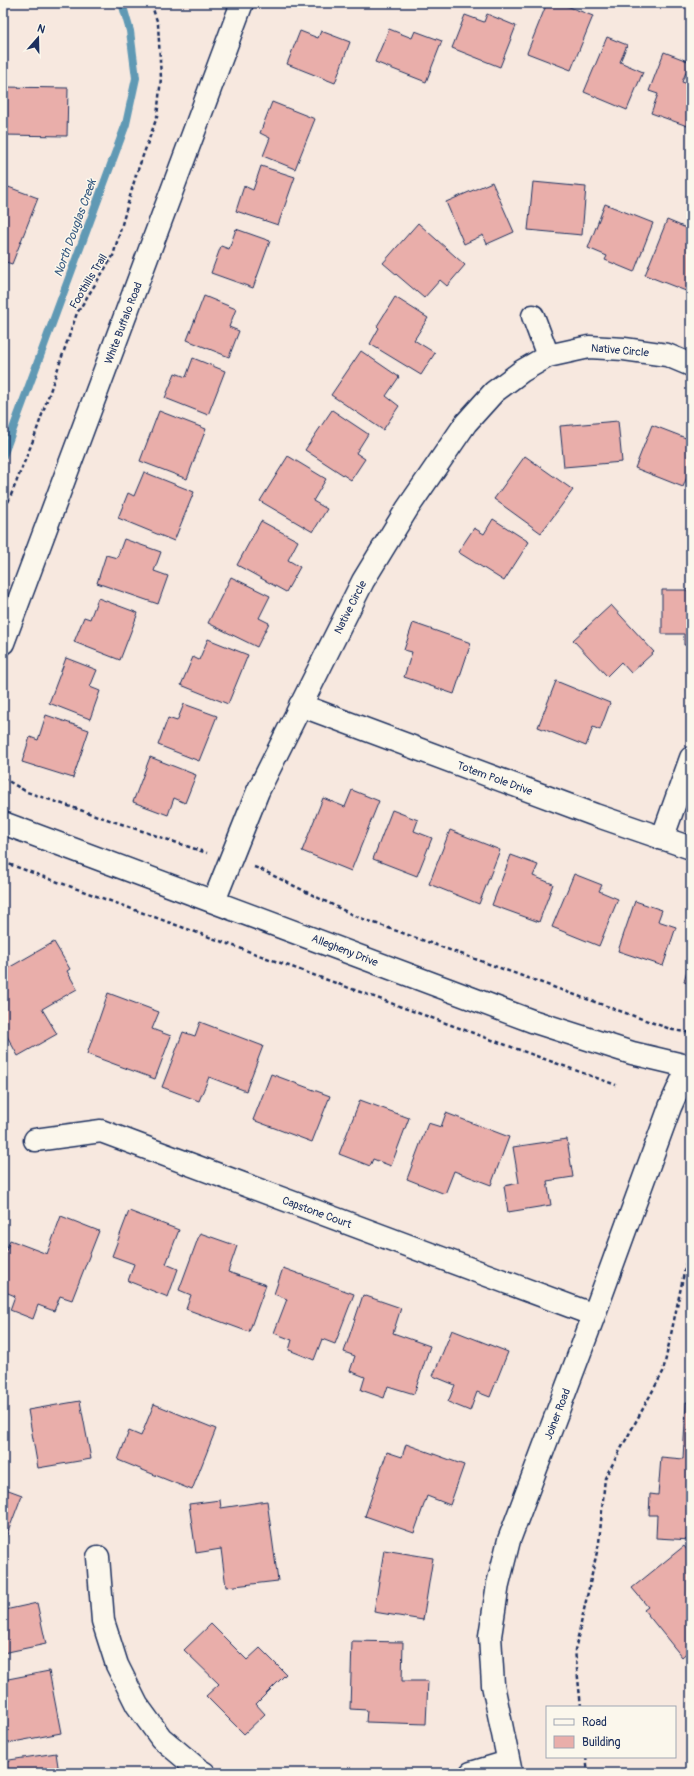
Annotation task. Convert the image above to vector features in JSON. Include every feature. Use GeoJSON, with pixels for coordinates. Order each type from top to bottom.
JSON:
{"type":"FeatureCollection","features":[{"type":"Feature","properties":{"kind":"street","name":"White Buffalo Road"},"geometry":{"type":"LineString","coordinates":[[3,643],[242,3]]}},
{"type":"Feature","properties":{"kind":"street"},"geometry":{"type":"LineString","coordinates":[[533,316],[548,356]]}},
{"type":"Feature","properties":{"kind":"street","name":"Native Circle"},"geometry":{"type":"LineString","coordinates":[[214,901],[258,791],[363,581],[407,509],[466,423],[494,392],[522,371],[548,356],[589,347],[624,349],[667,355],[691,365]]}},
{"type":"Feature","properties":{"kind":"street","name":"Totem Pole Drive"},"geometry":{"type":"LineString","coordinates":[[300,705],[662,839],[691,848]]}},
{"type":"Feature","properties":{"kind":"street"},"geometry":{"type":"LineString","coordinates":[[662,839],[691,758]]}},
{"type":"Feature","properties":{"kind":"street","name":"Allegheny Drive"},"geometry":{"type":"LineString","coordinates":[[3,822],[532,1020],[632,1053],[689,1067]]}},
{"type":"Feature","properties":{"kind":"street","name":"Joiner Road"},"geometry":{"type":"LineString","coordinates":[[510,1768],[493,1685],[490,1636],[498,1584],[509,1540],[594,1315],[670,1107],[689,1067]]}},
{"type":"Feature","properties":{"kind":"street","name":"Capstone Court"},"geometry":{"type":"LineString","coordinates":[[35,1140],[101,1131],[594,1315]]}},
{"type":"Feature","properties":{"kind":"street"},"geometry":{"type":"LineString","coordinates":[[98,1557],[103,1620],[117,1665],[137,1704],[161,1738],[200,1772]]}},
{"type":"Feature","properties":{"kind":"street"},"geometry":{"type":"LineString","coordinates":[[471,1773],[510,1768]]}},
{"type":"Feature","properties":{"kind":"path","name":"Foothills Trail"},"geometry":{"type":"LineString","coordinates":[[3,515],[34,438],[77,313],[113,256],[136,175],[157,117],[161,78],[158,24],[151,3]]}},
{"type":"Feature","properties":{"kind":"path"},"geometry":{"type":"LineString","coordinates":[[3,778],[27,792],[193,849],[262,870],[355,916],[673,1030],[691,1033]]}},
{"type":"Feature","properties":{"kind":"path"},"geometry":{"type":"LineString","coordinates":[[3,862],[616,1085]]}},
{"type":"Feature","properties":{"kind":"path"},"geometry":{"type":"LineString","coordinates":[[581,1706],[575,1650],[599,1542],[605,1478],[663,1372],[691,1240]]}},
{"type":"Feature","properties":{"kind":"path"},"geometry":{"type":"LineString","coordinates":[[586,1758],[588,1773]]}},
{"type":"Feature","properties":{"kind":"building"},"geometry":{"type":"Polygon","coordinates":[[[547,3],[559,3],[593,16],[571,70],[527,53],[547,3]]]}},
{"type":"Feature","properties":{"kind":"building"},"geometry":{"type":"Polygon","coordinates":[[[487,14],[516,26],[500,67],[452,48],[465,15],[484,22],[487,14]]]}},
{"type":"Feature","properties":{"kind":"building"},"geometry":{"type":"Polygon","coordinates":[[[389,29],[412,38],[415,31],[442,41],[426,82],[375,62],[389,29]]]}},
{"type":"Feature","properties":{"kind":"building"},"geometry":{"type":"Polygon","coordinates":[[[300,31],[318,38],[321,31],[350,42],[335,83],[287,64],[300,31]]]}},
{"type":"Feature","properties":{"kind":"building"},"geometry":{"type":"Polygon","coordinates":[[[607,37],[627,45],[620,62],[643,72],[627,110],[584,92],[607,37]]]}},
{"type":"Feature","properties":{"kind":"building"},"geometry":{"type":"Polygon","coordinates":[[[664,52],[690,62],[682,82],[691,85],[690,127],[651,113],[658,94],[649,91],[664,52]]]}},
{"type":"Feature","properties":{"kind":"building"},"geometry":{"type":"Polygon","coordinates":[[[3,87],[68,88],[67,136],[3,135],[3,87]]]}},
{"type":"Feature","properties":{"kind":"building"},"geometry":{"type":"Polygon","coordinates":[[[272,102],[315,119],[295,169],[263,156],[270,138],[260,133],[272,102]]]}},
{"type":"Feature","properties":{"kind":"building"},"geometry":{"type":"Polygon","coordinates":[[[261,166],[295,177],[278,225],[236,211],[244,186],[253,190],[261,166]]]}},
{"type":"Feature","properties":{"kind":"building"},"geometry":{"type":"Polygon","coordinates":[[[492,182],[514,232],[487,244],[483,235],[464,244],[446,202],[492,182]]]}},
{"type":"Feature","properties":{"kind":"building"},"geometry":{"type":"Polygon","coordinates":[[[533,182],[586,187],[582,235],[528,230],[533,182]]]}},
{"type":"Feature","properties":{"kind":"building"},"geometry":{"type":"Polygon","coordinates":[[[3,185],[38,198],[12,264],[3,261],[3,185]]]}},
{"type":"Feature","properties":{"kind":"building"},"geometry":{"type":"Polygon","coordinates":[[[605,204],[653,223],[634,272],[605,260],[607,256],[588,248],[605,204]]]}},
{"type":"Feature","properties":{"kind":"building"},"geometry":{"type":"Polygon","coordinates":[[[667,220],[691,230],[691,293],[645,275],[667,220]]]}},
{"type":"Feature","properties":{"kind":"building"},"geometry":{"type":"Polygon","coordinates":[[[418,223],[465,265],[447,286],[440,280],[424,298],[383,263],[418,223]]]}},
{"type":"Feature","properties":{"kind":"building"},"geometry":{"type":"Polygon","coordinates":[[[236,229],[270,241],[253,288],[211,273],[221,246],[229,249],[236,229]]]}},
{"type":"Feature","properties":{"kind":"building"},"geometry":{"type":"Polygon","coordinates":[[[204,296],[236,309],[229,327],[239,331],[229,357],[187,340],[204,296]]]}},
{"type":"Feature","properties":{"kind":"building"},"geometry":{"type":"Polygon","coordinates":[[[395,297],[428,318],[414,340],[435,353],[421,375],[370,344],[379,328],[377,326],[395,297]]]}},
{"type":"Feature","properties":{"kind":"building"},"geometry":{"type":"Polygon","coordinates":[[[361,351],[399,377],[386,396],[399,406],[383,430],[331,395],[361,351]]]}},
{"type":"Feature","properties":{"kind":"building"},"geometry":{"type":"Polygon","coordinates":[[[193,358],[225,371],[208,415],[165,398],[175,373],[186,377],[193,358]]]}},
{"type":"Feature","properties":{"kind":"building"},"geometry":{"type":"Polygon","coordinates":[[[332,410],[368,434],[356,453],[365,459],[351,480],[305,450],[332,410]]]}},
{"type":"Feature","properties":{"kind":"building"},"geometry":{"type":"Polygon","coordinates":[[[159,411],[206,429],[187,479],[140,461],[159,411]]]}},
{"type":"Feature","properties":{"kind":"building"},"geometry":{"type":"Polygon","coordinates":[[[618,421],[622,462],[564,467],[560,426],[618,421]]]}},
{"type":"Feature","properties":{"kind":"building"},"geometry":{"type":"Polygon","coordinates":[[[652,425],[691,440],[691,467],[683,487],[635,468],[652,425]]]}},
{"type":"Feature","properties":{"kind":"building"},"geometry":{"type":"Polygon","coordinates":[[[288,456],[326,479],[313,501],[327,509],[313,532],[260,501],[288,456]]]}},
{"type":"Feature","properties":{"kind":"building"},"geometry":{"type":"Polygon","coordinates":[[[525,456],[573,490],[541,533],[494,499],[525,456]]]}},
{"type":"Feature","properties":{"kind":"building"},"geometry":{"type":"Polygon","coordinates":[[[144,472],[194,492],[174,541],[118,518],[128,493],[134,496],[144,472]]]}},
{"type":"Feature","properties":{"kind":"building"},"geometry":{"type":"Polygon","coordinates":[[[493,519],[529,542],[504,581],[458,552],[474,528],[484,534],[493,519]]]}},
{"type":"Feature","properties":{"kind":"building"},"geometry":{"type":"Polygon","coordinates":[[[261,521],[298,541],[288,560],[300,567],[286,592],[237,565],[261,521]]]}},
{"type":"Feature","properties":{"kind":"building"},"geometry":{"type":"Polygon","coordinates":[[[124,539],[161,552],[154,571],[168,576],[158,604],[97,583],[106,555],[117,558],[124,539]]]}},
{"type":"Feature","properties":{"kind":"building"},"geometry":{"type":"Polygon","coordinates":[[[231,577],[270,596],[259,618],[269,623],[257,647],[208,623],[231,577]]]}},
{"type":"Feature","properties":{"kind":"building"},"geometry":{"type":"Polygon","coordinates":[[[662,590],[691,590],[691,645],[684,645],[684,634],[662,634],[662,590]]]}},
{"type":"Feature","properties":{"kind":"building"},"geometry":{"type":"Polygon","coordinates":[[[98,598],[138,613],[120,660],[74,642],[84,617],[90,619],[98,598]]]}},
{"type":"Feature","properties":{"kind":"building"},"geometry":{"type":"Polygon","coordinates":[[[611,605],[654,652],[631,673],[621,662],[607,676],[573,640],[611,605]]]}},
{"type":"Feature","properties":{"kind":"building"},"geometry":{"type":"Polygon","coordinates":[[[413,623],[471,643],[454,694],[404,677],[412,652],[404,650],[413,623]]]}},
{"type":"Feature","properties":{"kind":"building"},"geometry":{"type":"Polygon","coordinates":[[[208,639],[248,655],[228,704],[181,685],[193,657],[199,660],[208,639]]]}},
{"type":"Feature","properties":{"kind":"building"},"geometry":{"type":"Polygon","coordinates":[[[66,658],[97,670],[90,687],[100,691],[90,719],[49,703],[66,658]]]}},
{"type":"Feature","properties":{"kind":"building"},"geometry":{"type":"Polygon","coordinates":[[[556,681],[610,703],[600,730],[593,727],[586,746],[538,727],[556,681]]]}},
{"type":"Feature","properties":{"kind":"building"},"geometry":{"type":"Polygon","coordinates":[[[184,704],[217,716],[199,761],[158,745],[168,718],[177,721],[184,704]]]}},
{"type":"Feature","properties":{"kind":"building"},"geometry":{"type":"Polygon","coordinates":[[[46,715],[89,730],[73,778],[22,762],[30,737],[38,740],[46,715]]]}},
{"type":"Feature","properties":{"kind":"building"},"geometry":{"type":"Polygon","coordinates":[[[150,757],[196,775],[185,803],[174,798],[168,815],[133,802],[150,757]]]}},
{"type":"Feature","properties":{"kind":"building"},"geometry":{"type":"Polygon","coordinates":[[[352,790],[379,801],[351,871],[302,851],[323,798],[345,807],[352,790]]]}},
{"type":"Feature","properties":{"kind":"building"},"geometry":{"type":"Polygon","coordinates":[[[392,810],[418,820],[414,831],[432,838],[417,876],[373,859],[392,810]]]}},
{"type":"Feature","properties":{"kind":"building"},"geometry":{"type":"Polygon","coordinates":[[[450,830],[500,850],[479,904],[429,884],[450,830]]]}},
{"type":"Feature","properties":{"kind":"building"},"geometry":{"type":"Polygon","coordinates":[[[511,855],[538,865],[533,876],[553,884],[539,922],[492,905],[511,855]]]}},
{"type":"Feature","properties":{"kind":"building"},"geometry":{"type":"Polygon","coordinates":[[[574,874],[602,885],[599,891],[618,899],[599,946],[552,927],[574,874]]]}},
{"type":"Feature","properties":{"kind":"building"},"geometry":{"type":"Polygon","coordinates":[[[635,901],[662,910],[658,921],[676,927],[663,966],[618,951],[635,901]]]}},
{"type":"Feature","properties":{"kind":"building"},"geometry":{"type":"Polygon","coordinates":[[[54,942],[70,969],[67,971],[77,989],[42,1009],[57,1034],[18,1056],[3,1029],[3,971],[54,942]]]}},
{"type":"Feature","properties":{"kind":"building"},"geometry":{"type":"Polygon","coordinates":[[[691,952],[691,984],[684,982],[691,952]]]}},
{"type":"Feature","properties":{"kind":"building"},"geometry":{"type":"Polygon","coordinates":[[[108,993],[159,1012],[152,1029],[171,1036],[155,1079],[87,1054],[108,993]]]}},
{"type":"Feature","properties":{"kind":"building"},"geometry":{"type":"Polygon","coordinates":[[[200,1022],[263,1046],[246,1091],[209,1077],[199,1101],[162,1087],[183,1032],[195,1036],[200,1022]]]}},
{"type":"Feature","properties":{"kind":"building"},"geometry":{"type":"Polygon","coordinates":[[[271,1074],[330,1096],[312,1142],[253,1120],[271,1074]]]}},
{"type":"Feature","properties":{"kind":"building"},"geometry":{"type":"Polygon","coordinates":[[[360,1100],[409,1118],[391,1166],[373,1159],[370,1166],[339,1154],[360,1100]]]}},
{"type":"Feature","properties":{"kind":"building"},"geometry":{"type":"Polygon","coordinates":[[[446,1113],[509,1137],[491,1185],[454,1171],[445,1194],[407,1179],[428,1123],[441,1127],[446,1113]]]}},
{"type":"Feature","properties":{"kind":"building"},"geometry":{"type":"Polygon","coordinates":[[[567,1139],[573,1177],[547,1181],[551,1205],[508,1212],[504,1186],[519,1183],[513,1147],[567,1139]]]}},
{"type":"Feature","properties":{"kind":"building"},"geometry":{"type":"Polygon","coordinates":[[[129,1211],[179,1230],[166,1264],[178,1269],[168,1297],[128,1281],[134,1264],[112,1256],[129,1211]]]}},
{"type":"Feature","properties":{"kind":"building"},"geometry":{"type":"Polygon","coordinates":[[[61,1216],[99,1231],[72,1300],[60,1296],[54,1311],[38,1305],[33,1319],[10,1310],[15,1296],[3,1291],[3,1259],[10,1240],[47,1254],[61,1216]]]}},
{"type":"Feature","properties":{"kind":"building"},"geometry":{"type":"Polygon","coordinates":[[[200,1233],[237,1246],[228,1272],[266,1285],[249,1332],[186,1309],[191,1295],[179,1290],[200,1233]]]}},
{"type":"Feature","properties":{"kind":"building"},"geometry":{"type":"Polygon","coordinates":[[[283,1268],[354,1294],[335,1344],[322,1339],[314,1360],[289,1350],[292,1340],[274,1333],[287,1299],[274,1294],[283,1268]]]}},
{"type":"Feature","properties":{"kind":"building"},"geometry":{"type":"Polygon","coordinates":[[[363,1295],[401,1308],[393,1333],[430,1346],[414,1394],[388,1386],[384,1398],[361,1390],[365,1377],[350,1371],[355,1356],[344,1352],[363,1295]]]}},
{"type":"Feature","properties":{"kind":"building"},"geometry":{"type":"Polygon","coordinates":[[[452,1330],[508,1352],[490,1397],[477,1392],[470,1411],[448,1402],[455,1385],[433,1376],[452,1330]]]}},
{"type":"Feature","properties":{"kind":"building"},"geometry":{"type":"Polygon","coordinates":[[[80,1401],[91,1459],[38,1468],[28,1410],[80,1401]]]}},
{"type":"Feature","properties":{"kind":"building"},"geometry":{"type":"Polygon","coordinates":[[[686,1402],[691,1403],[691,1540],[656,1538],[657,1515],[649,1515],[650,1494],[658,1495],[661,1457],[683,1459],[686,1402]]]}},
{"type":"Feature","properties":{"kind":"building"},"geometry":{"type":"Polygon","coordinates":[[[154,1404],[216,1429],[192,1490],[118,1460],[129,1431],[141,1436],[154,1404]]]}},
{"type":"Feature","properties":{"kind":"building"},"geometry":{"type":"Polygon","coordinates":[[[406,1444],[464,1465],[450,1505],[427,1496],[414,1533],[365,1516],[387,1452],[402,1457],[406,1444]]]}},
{"type":"Feature","properties":{"kind":"building"},"geometry":{"type":"Polygon","coordinates":[[[3,1488],[22,1495],[3,1545],[3,1488]]]}},
{"type":"Feature","properties":{"kind":"building"},"geometry":{"type":"Polygon","coordinates":[[[220,1500],[221,1508],[267,1501],[278,1581],[226,1587],[221,1549],[196,1553],[189,1504],[220,1500]]]}},
{"type":"Feature","properties":{"kind":"building"},"geometry":{"type":"Polygon","coordinates":[[[684,1546],[691,1555],[691,1649],[682,1657],[644,1610],[648,1607],[632,1588],[684,1546]]]}},
{"type":"Feature","properties":{"kind":"building"},"geometry":{"type":"Polygon","coordinates":[[[384,1550],[433,1558],[423,1620],[374,1612],[384,1550]]]}},
{"type":"Feature","properties":{"kind":"building"},"geometry":{"type":"Polygon","coordinates":[[[3,1598],[5,1610],[37,1603],[46,1644],[3,1653],[3,1598]]]}},
{"type":"Feature","properties":{"kind":"building"},"geometry":{"type":"Polygon","coordinates":[[[211,1624],[247,1660],[260,1648],[286,1674],[256,1704],[265,1714],[244,1734],[206,1696],[219,1684],[184,1650],[211,1624]]]}},
{"type":"Feature","properties":{"kind":"building"},"geometry":{"type":"Polygon","coordinates":[[[352,1641],[403,1642],[402,1681],[428,1681],[426,1724],[366,1722],[367,1710],[350,1709],[352,1641]]]}},
{"type":"Feature","properties":{"kind":"building"},"geometry":{"type":"Polygon","coordinates":[[[49,1671],[61,1733],[3,1744],[3,1680],[49,1671]]]}},
{"type":"Feature","properties":{"kind":"building"},"geometry":{"type":"Polygon","coordinates":[[[56,1753],[59,1773],[3,1773],[3,1761],[56,1753]]]}},
{"type":"Feature","properties":{"kind":"waterway","name":"North Douglas Creek"},"geometry":{"type":"LineString","coordinates":[[3,456],[126,124],[136,78],[130,31],[122,3]]}}]}
